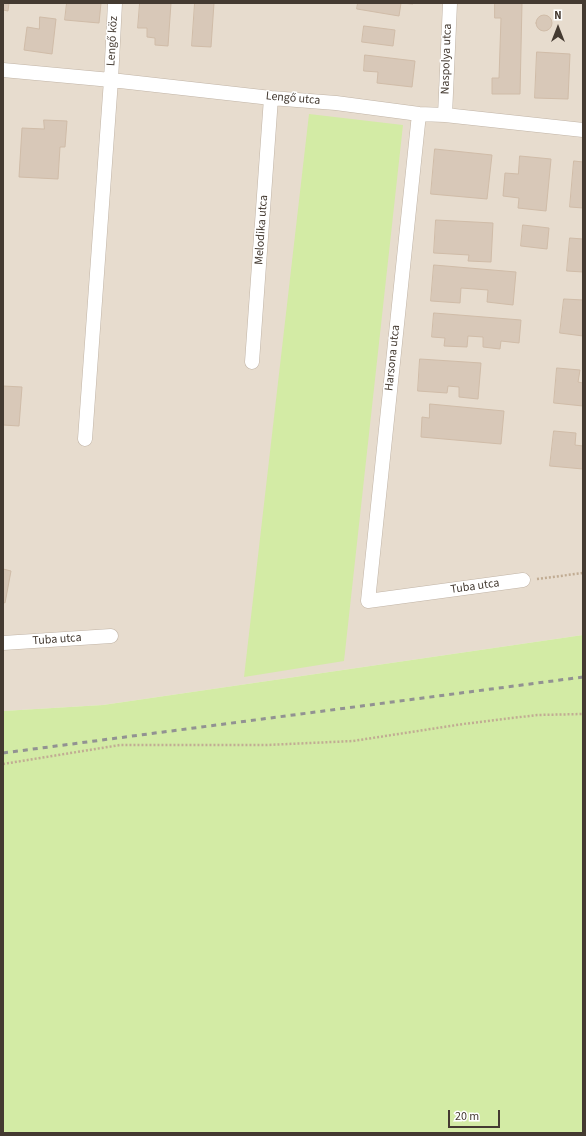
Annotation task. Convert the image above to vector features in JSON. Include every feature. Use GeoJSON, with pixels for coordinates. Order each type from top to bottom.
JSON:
{"type":"FeatureCollection","features":[{"type":"Feature","properties":{"kind":"street","name":"Lengő köz"},"geometry":{"type":"LineString","coordinates":[[85,439],[111,80],[115,3]]}},
{"type":"Feature","properties":{"kind":"street","name":"Naspolya utca"},"geometry":{"type":"LineString","coordinates":[[445,115],[450,3]]}},
{"type":"Feature","properties":{"kind":"street","name":"Lengő utca"},"geometry":{"type":"LineString","coordinates":[[3,70],[111,80],[272,98],[336,103],[419,114],[445,115],[583,130]]}},
{"type":"Feature","properties":{"kind":"street","name":"Melodika utca"},"geometry":{"type":"LineString","coordinates":[[252,362],[272,98]]}},
{"type":"Feature","properties":{"kind":"street","name":"Harsona utca"},"geometry":{"type":"LineString","coordinates":[[368,601],[419,114]]}},
{"type":"Feature","properties":{"kind":"street","name":"Tuba utca"},"geometry":{"type":"LineString","coordinates":[[368,601],[523,580]]}},
{"type":"Feature","properties":{"kind":"street","name":"Tuba utca"},"geometry":{"type":"LineString","coordinates":[[3,643],[112,636]]}},
{"type":"Feature","properties":{"kind":"path"},"geometry":{"type":"LineString","coordinates":[[523,580],[583,573]]}},
{"type":"Feature","properties":{"kind":"path"},"geometry":{"type":"LineString","coordinates":[[3,764],[120,745],[267,745],[353,741],[463,724],[538,715],[583,714]]}},
{"type":"Feature","properties":{"kind":"shaded area"},"geometry":{"type":"Polygon","coordinates":[[[3,3],[583,3],[583,635],[103,705],[3,711],[3,3]]]}},
{"type":"Feature","properties":{"kind":"green space"},"geometry":{"type":"Polygon","coordinates":[[[309,114],[403,125],[344,661],[244,677],[309,114]]]}},
{"type":"Feature","properties":{"kind":"green space"},"geometry":{"type":"Polygon","coordinates":[[[583,635],[583,1133],[3,1133],[3,711],[103,705],[583,635]]]}},
{"type":"Feature","properties":{"kind":"building"},"geometry":{"type":"Polygon","coordinates":[[[3,3],[9,3],[8,11],[3,10],[3,3]]]}},
{"type":"Feature","properties":{"kind":"building"},"geometry":{"type":"Polygon","coordinates":[[[67,3],[101,3],[99,23],[65,20],[67,3]]]}},
{"type":"Feature","properties":{"kind":"building"},"geometry":{"type":"Polygon","coordinates":[[[140,3],[171,3],[168,46],[155,45],[155,38],[147,37],[147,28],[138,28],[140,3]]]}},
{"type":"Feature","properties":{"kind":"building"},"geometry":{"type":"Polygon","coordinates":[[[195,3],[214,3],[211,47],[192,46],[195,3]]]}},
{"type":"Feature","properties":{"kind":"building"},"geometry":{"type":"Polygon","coordinates":[[[358,3],[401,3],[399,16],[357,9],[358,3]]]}},
{"type":"Feature","properties":{"kind":"building"},"geometry":{"type":"Polygon","coordinates":[[[495,3],[522,3],[520,94],[492,94],[492,78],[499,78],[501,18],[495,18],[495,3]]]}},
{"type":"Feature","properties":{"kind":"building"},"geometry":{"type":"Polygon","coordinates":[[[544,15],[550,17],[552,23],[550,29],[544,31],[538,29],[536,23],[538,17],[544,15]]]}},
{"type":"Feature","properties":{"kind":"building"},"geometry":{"type":"Polygon","coordinates":[[[40,17],[56,19],[52,54],[24,50],[27,27],[39,29],[40,17]]]}},
{"type":"Feature","properties":{"kind":"building"},"geometry":{"type":"Polygon","coordinates":[[[364,26],[395,30],[393,46],[362,42],[364,26]]]}},
{"type":"Feature","properties":{"kind":"building"},"geometry":{"type":"Polygon","coordinates":[[[537,52],[570,54],[568,99],[535,98],[537,52]]]}},
{"type":"Feature","properties":{"kind":"building"},"geometry":{"type":"Polygon","coordinates":[[[365,55],[415,61],[412,87],[377,83],[378,72],[364,71],[365,55]]]}},
{"type":"Feature","properties":{"kind":"building"},"geometry":{"type":"Polygon","coordinates":[[[44,120],[67,121],[65,147],[60,147],[58,179],[19,177],[22,128],[44,129],[44,120]]]}},
{"type":"Feature","properties":{"kind":"building"},"geometry":{"type":"Polygon","coordinates":[[[435,149],[492,155],[487,199],[431,194],[435,149]]]}},
{"type":"Feature","properties":{"kind":"building"},"geometry":{"type":"Polygon","coordinates":[[[520,156],[551,159],[546,211],[518,208],[519,198],[503,196],[505,173],[518,174],[520,156]]]}},
{"type":"Feature","properties":{"kind":"building"},"geometry":{"type":"Polygon","coordinates":[[[574,161],[583,162],[583,208],[570,207],[574,161]]]}},
{"type":"Feature","properties":{"kind":"building"},"geometry":{"type":"Polygon","coordinates":[[[436,220],[493,223],[491,262],[468,261],[469,255],[434,253],[436,220]]]}},
{"type":"Feature","properties":{"kind":"building"},"geometry":{"type":"Polygon","coordinates":[[[523,225],[549,228],[547,249],[521,246],[523,225]]]}},
{"type":"Feature","properties":{"kind":"building"},"geometry":{"type":"Polygon","coordinates":[[[570,238],[583,239],[583,272],[567,271],[570,238]]]}},
{"type":"Feature","properties":{"kind":"building"},"geometry":{"type":"Polygon","coordinates":[[[434,265],[516,272],[513,305],[487,302],[488,290],[461,288],[460,303],[431,301],[434,265]]]}},
{"type":"Feature","properties":{"kind":"building"},"geometry":{"type":"Polygon","coordinates":[[[564,299],[583,300],[583,336],[560,333],[564,299]]]}},
{"type":"Feature","properties":{"kind":"building"},"geometry":{"type":"Polygon","coordinates":[[[434,313],[521,320],[519,343],[501,341],[500,349],[483,347],[483,337],[468,336],[467,347],[444,346],[445,338],[432,337],[434,313]]]}},
{"type":"Feature","properties":{"kind":"building"},"geometry":{"type":"Polygon","coordinates":[[[420,359],[481,363],[478,399],[459,397],[459,387],[448,386],[447,393],[418,391],[420,359]]]}},
{"type":"Feature","properties":{"kind":"building"},"geometry":{"type":"Polygon","coordinates":[[[557,368],[580,370],[578,382],[583,383],[583,406],[554,403],[557,368]]]}},
{"type":"Feature","properties":{"kind":"building"},"geometry":{"type":"Polygon","coordinates":[[[3,386],[22,387],[19,426],[3,425],[3,386]]]}},
{"type":"Feature","properties":{"kind":"building"},"geometry":{"type":"Polygon","coordinates":[[[430,404],[504,411],[501,444],[421,437],[422,417],[429,418],[430,404]]]}},
{"type":"Feature","properties":{"kind":"building"},"geometry":{"type":"Polygon","coordinates":[[[554,431],[576,433],[575,445],[583,446],[583,469],[550,466],[554,431]]]}},
{"type":"Feature","properties":{"kind":"building"},"geometry":{"type":"Polygon","coordinates":[[[3,569],[11,571],[5,603],[3,602],[3,569]]]}},
{"type":"Feature","properties":{"kind":"railway"},"geometry":{"type":"LineString","coordinates":[[3,753],[583,677]]}}]}
